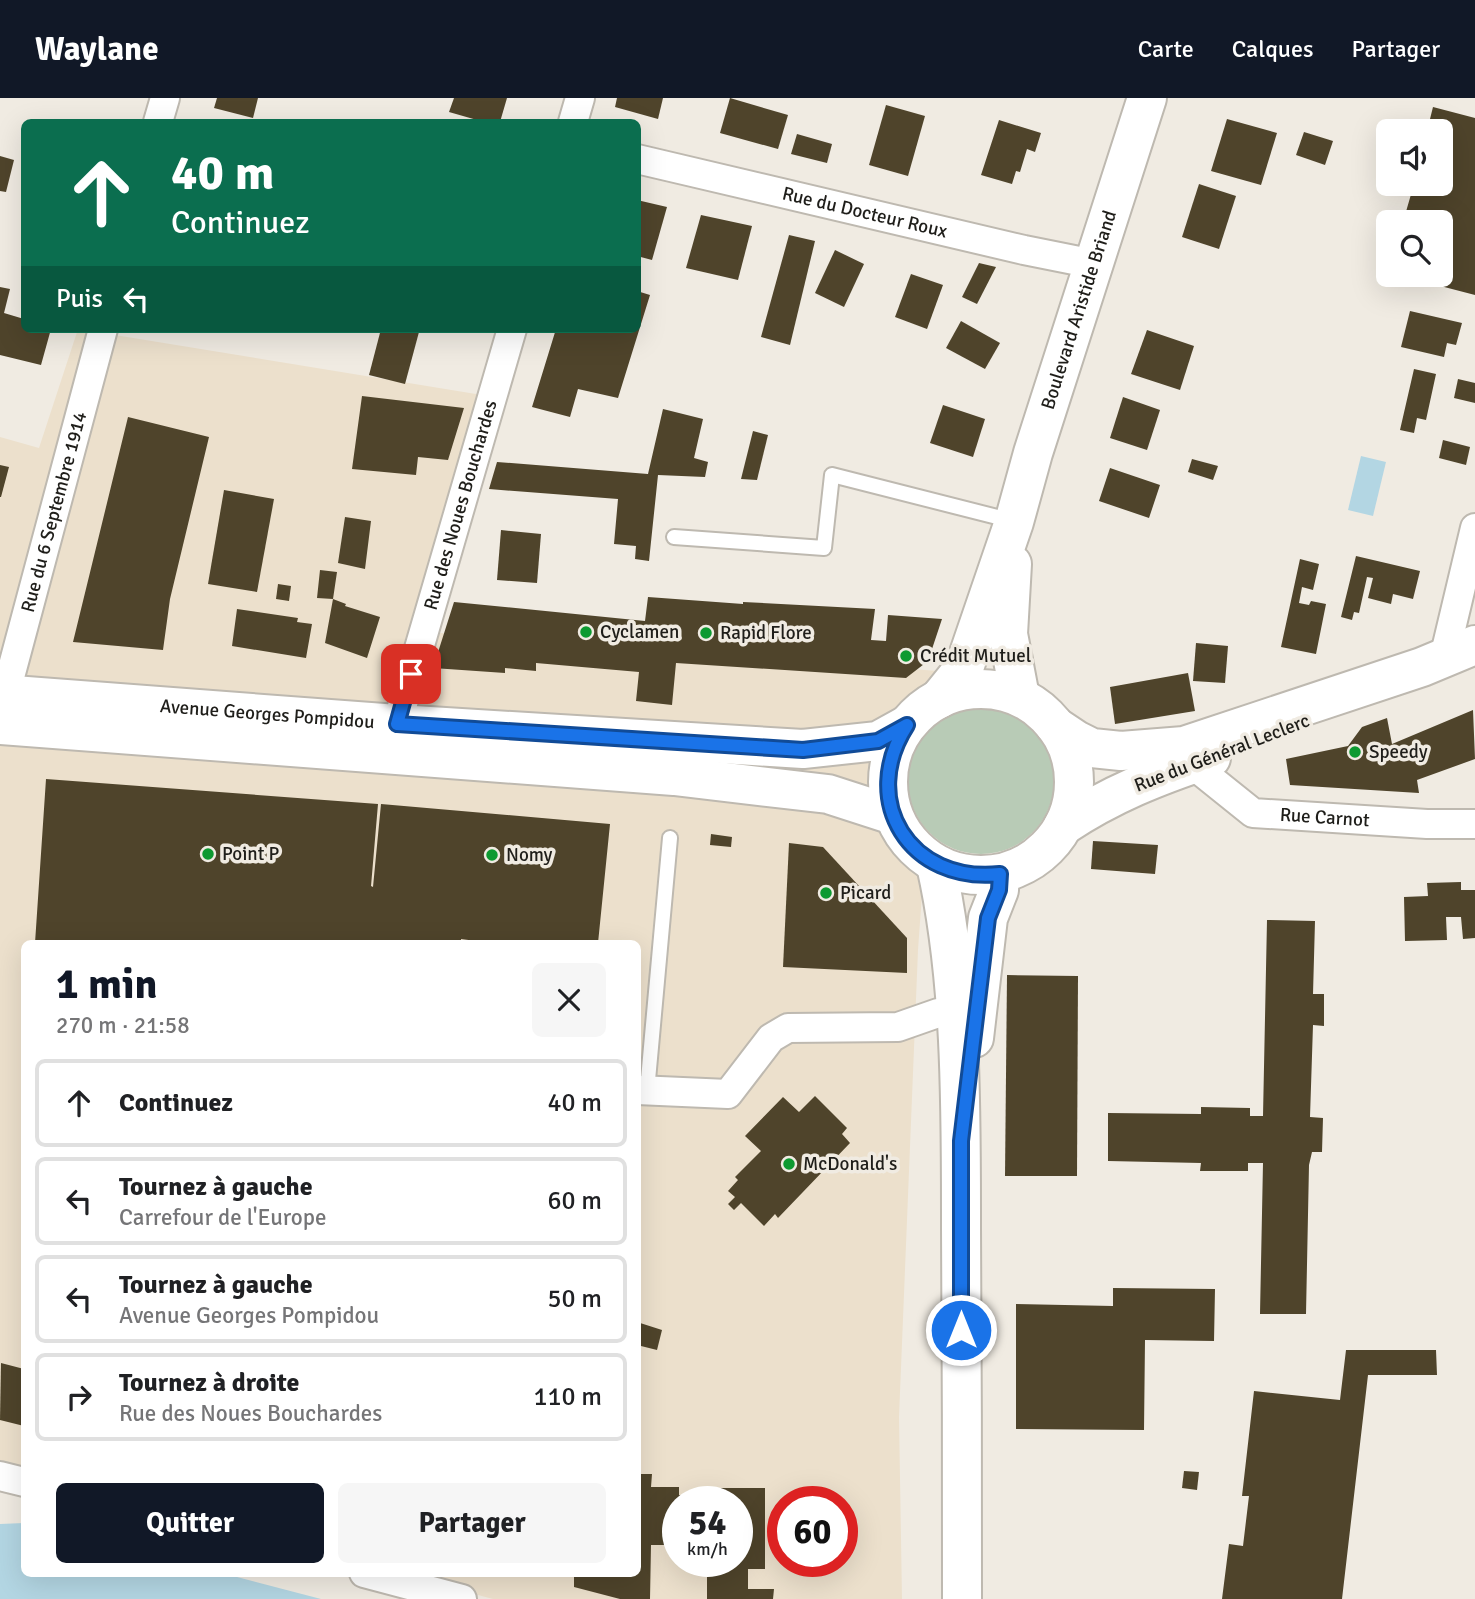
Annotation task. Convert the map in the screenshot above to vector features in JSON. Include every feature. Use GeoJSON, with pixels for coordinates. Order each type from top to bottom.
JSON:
{"type":"FeatureCollection","features":[{"type":"Feature","properties":{"kind":"main road","name":"Boulevard Aristide Briand"},"geometry":{"type":"LineString","coordinates":[[1014,522],[1032,453],[1147,98]]}},
{"type":"Feature","properties":{"kind":"main road"},"geometry":{"type":"LineString","coordinates":[[1014,522],[1008,634],[1020,697]]}},
{"type":"Feature","properties":{"kind":"main road"},"geometry":{"type":"LineString","coordinates":[[939,699],[964,668],[1014,522]]}},
{"type":"Feature","properties":{"kind":"main road","name":"Rue du Général Leclerc"},"geometry":{"type":"LineString","coordinates":[[1055,726],[1092,748],[1121,751],[1184,746],[1447,657]]}},
{"type":"Feature","properties":{"kind":"main road","name":"Rue du Général Leclerc"},"geometry":{"type":"LineString","coordinates":[[1063,826],[1125,789],[1289,731],[1447,657]]}},
{"type":"Feature","properties":{"kind":"main road"},"geometry":{"type":"LineString","coordinates":[[987,689],[1020,697],[1045,714],[1055,726],[1070,755],[1074,772],[1071,806],[1063,826],[1045,850],[1032,860],[1000,874],[968,875],[936,865],[910,844],[893,815],[888,788],[894,748],[907,725],[927,706],[939,699],[954,693],[987,689]]}},
{"type":"Feature","properties":{"kind":"main road","name":"Avenue Georges Pompidou"},"geometry":{"type":"LineString","coordinates":[[3,705],[397,724],[803,750],[878,741],[907,725]]}},
{"type":"Feature","properties":{"kind":"main road","name":"Avenue Georges Pompidou"},"geometry":{"type":"LineString","coordinates":[[3,705],[828,794],[893,815]]}},
{"type":"Feature","properties":{"kind":"main road"},"geometry":{"type":"LineString","coordinates":[[936,865],[947,915],[961,1141],[962,1599]]}},
{"type":"Feature","properties":{"kind":"main road"},"geometry":{"type":"LineString","coordinates":[[961,1141],[988,918],[999,890],[1000,874]]}},
{"type":"Feature","properties":{"kind":"street"},"geometry":{"type":"LineString","coordinates":[[159,119],[165,98]]}},
{"type":"Feature","properties":{"kind":"street"},"geometry":{"type":"LineString","coordinates":[[574,119],[580,98]]}},
{"type":"Feature","properties":{"kind":"street","name":"Rue du Docteur Roux"},"geometry":{"type":"LineString","coordinates":[[641,160],[1010,247],[1094,264]]}},
{"type":"Feature","properties":{"kind":"street","name":"Rue du 6 Septembre 1914"},"geometry":{"type":"LineString","coordinates":[[3,705],[102,333]]}},
{"type":"Feature","properties":{"kind":"street","name":"Rue des Noues Bouchardes"},"geometry":{"type":"LineString","coordinates":[[397,724],[511,333]]}},
{"type":"Feature","properties":{"kind":"street"},"geometry":{"type":"LineString","coordinates":[[1447,657],[1466,603],[1475,528]]}},
{"type":"Feature","properties":{"kind":"street","name":"Rue Carnot"},"geometry":{"type":"LineString","coordinates":[[1192,764],[1253,813],[1427,824],[1475,824]]}},
{"type":"Feature","properties":{"kind":"street"},"geometry":{"type":"LineString","coordinates":[[642,1091],[728,1094],[771,1038],[788,1028],[898,1027],[939,1013],[955,1013]]}},
{"type":"Feature","properties":{"kind":"street"},"geometry":{"type":"LineString","coordinates":[[0,1476],[21,1481]]}},
{"type":"Feature","properties":{"kind":"street"},"geometry":{"type":"LineString","coordinates":[[379,1577],[462,1599]]}},
{"type":"Feature","properties":{"kind":"lane"},"geometry":{"type":"LineString","coordinates":[[674,537],[824,548],[832,475],[1014,522]]}},
{"type":"Feature","properties":{"kind":"lane"},"geometry":{"type":"LineString","coordinates":[[642,1091],[670,838]]}},
{"type":"Feature","properties":{"kind":"shaded area"},"geometry":{"type":"Polygon","coordinates":[[[77,333],[102,333],[482,395],[428,632],[938,671],[918,950],[899,1417],[902,1599],[493,1599],[411,1577],[641,1577],[641,940],[21,940],[21,1474],[0,1468],[0,437],[39,448],[77,333]]]}},
{"type":"Feature","properties":{"kind":"green space"},"geometry":{"type":"Polygon","coordinates":[[[981,708],[1009,713],[1033,729],[1049,753],[1054,781],[1049,809],[1033,833],[1009,849],[981,854],[953,849],[929,833],[913,809],[908,781],[913,753],[929,729],[953,713],[981,708]]]}},
{"type":"Feature","properties":{"kind":"water"},"geometry":{"type":"Polygon","coordinates":[[[1361,456],[1386,462],[1373,516],[1348,510],[1361,456]]]}},
{"type":"Feature","properties":{"kind":"water"},"geometry":{"type":"Polygon","coordinates":[[[21,1523],[21,1577],[237,1577],[321,1599],[0,1599],[0,1524],[21,1523]]]}},
{"type":"Feature","properties":{"kind":"building"},"geometry":{"type":"Polygon","coordinates":[[[217,98],[258,98],[253,118],[214,108],[217,98]]]}},
{"type":"Feature","properties":{"kind":"building"},"geometry":{"type":"Polygon","coordinates":[[[454,98],[507,98],[501,119],[474,119],[449,112],[454,98]]]}},
{"type":"Feature","properties":{"kind":"building"},"geometry":{"type":"Polygon","coordinates":[[[617,98],[663,98],[658,119],[615,107],[617,98]]]}},
{"type":"Feature","properties":{"kind":"building"},"geometry":{"type":"Polygon","coordinates":[[[730,98],[788,115],[778,149],[720,133],[730,98]]]}},
{"type":"Feature","properties":{"kind":"building"},"geometry":{"type":"Polygon","coordinates":[[[886,105],[925,116],[908,176],[869,165],[886,105]]]}},
{"type":"Feature","properties":{"kind":"building"},"geometry":{"type":"Polygon","coordinates":[[[1433,107],[1475,118],[1475,295],[1444,287],[1453,287],[1453,210],[1406,210],[1411,196],[1453,196],[1453,119],[1430,119],[1433,107]]]}},
{"type":"Feature","properties":{"kind":"building"},"geometry":{"type":"Polygon","coordinates":[[[1227,119],[1277,133],[1261,185],[1211,171],[1227,119]]]}},
{"type":"Feature","properties":{"kind":"building"},"geometry":{"type":"Polygon","coordinates":[[[999,120],[1041,133],[1035,152],[1027,149],[1020,172],[1016,171],[1012,184],[981,175],[999,120]]]}},
{"type":"Feature","properties":{"kind":"building"},"geometry":{"type":"Polygon","coordinates":[[[1304,132],[1333,141],[1325,165],[1296,155],[1304,132]]]}},
{"type":"Feature","properties":{"kind":"building"},"geometry":{"type":"Polygon","coordinates":[[[797,134],[832,144],[827,163],[791,154],[797,134]]]}},
{"type":"Feature","properties":{"kind":"building"},"geometry":{"type":"Polygon","coordinates":[[[0,156],[14,160],[6,192],[0,191],[0,156]]]}},
{"type":"Feature","properties":{"kind":"building"},"geometry":{"type":"Polygon","coordinates":[[[1199,184],[1236,196],[1219,249],[1182,237],[1199,184]]]}},
{"type":"Feature","properties":{"kind":"building"},"geometry":{"type":"Polygon","coordinates":[[[641,201],[667,207],[652,260],[641,257],[641,201]]]}},
{"type":"Feature","properties":{"kind":"building"},"geometry":{"type":"Polygon","coordinates":[[[701,215],[752,226],[738,280],[686,268],[701,215]]]}},
{"type":"Feature","properties":{"kind":"building"},"geometry":{"type":"Polygon","coordinates":[[[789,235],[815,241],[790,345],[761,337],[789,235]]]}},
{"type":"Feature","properties":{"kind":"building"},"geometry":{"type":"Polygon","coordinates":[[[835,250],[864,264],[844,307],[815,293],[835,250]]]}},
{"type":"Feature","properties":{"kind":"building"},"geometry":{"type":"Polygon","coordinates":[[[979,263],[996,267],[977,304],[962,297],[979,263]]]}},
{"type":"Feature","properties":{"kind":"building"},"geometry":{"type":"Polygon","coordinates":[[[911,274],[943,285],[927,329],[895,317],[911,274]]]}},
{"type":"Feature","properties":{"kind":"building"},"geometry":{"type":"Polygon","coordinates":[[[0,287],[10,289],[4,313],[21,318],[21,333],[50,333],[41,365],[0,355],[0,287]]]}},
{"type":"Feature","properties":{"kind":"building"},"geometry":{"type":"Polygon","coordinates":[[[641,292],[650,295],[641,324],[641,292]]]}},
{"type":"Feature","properties":{"kind":"building"},"geometry":{"type":"Polygon","coordinates":[[[1410,311],[1462,323],[1456,345],[1447,343],[1444,357],[1401,347],[1410,311]]]}},
{"type":"Feature","properties":{"kind":"building"},"geometry":{"type":"Polygon","coordinates":[[[961,321],[1000,343],[985,369],[946,348],[961,321]]]}},
{"type":"Feature","properties":{"kind":"building"},"geometry":{"type":"Polygon","coordinates":[[[1147,330],[1194,346],[1180,390],[1131,374],[1147,330]]]}},
{"type":"Feature","properties":{"kind":"building"},"geometry":{"type":"Polygon","coordinates":[[[380,333],[419,333],[405,384],[369,375],[380,333]]]}},
{"type":"Feature","properties":{"kind":"building"},"geometry":{"type":"Polygon","coordinates":[[[555,333],[638,333],[618,398],[578,389],[570,417],[532,407],[555,333]]]}},
{"type":"Feature","properties":{"kind":"building"},"geometry":{"type":"Polygon","coordinates":[[[1414,369],[1436,374],[1426,420],[1417,418],[1414,433],[1400,430],[1414,369]]]}},
{"type":"Feature","properties":{"kind":"building"},"geometry":{"type":"Polygon","coordinates":[[[1458,379],[1475,383],[1475,403],[1454,398],[1458,379]]]}},
{"type":"Feature","properties":{"kind":"building"},"geometry":{"type":"Polygon","coordinates":[[[362,396],[464,408],[448,460],[418,457],[416,475],[352,469],[362,396]]]}},
{"type":"Feature","properties":{"kind":"building"},"geometry":{"type":"Polygon","coordinates":[[[1123,397],[1160,410],[1147,450],[1110,438],[1123,397]]]}},
{"type":"Feature","properties":{"kind":"building"},"geometry":{"type":"Polygon","coordinates":[[[943,405],[985,419],[973,457],[930,443],[943,405]]]}},
{"type":"Feature","properties":{"kind":"building"},"geometry":{"type":"Polygon","coordinates":[[[663,409],[703,419],[694,458],[708,462],[705,477],[658,475],[649,561],[635,559],[636,546],[614,544],[618,499],[489,489],[497,462],[648,474],[663,409]]]}},
{"type":"Feature","properties":{"kind":"building"},"geometry":{"type":"Polygon","coordinates":[[[128,417],[209,437],[170,599],[163,650],[73,642],[128,417]]]}},
{"type":"Feature","properties":{"kind":"building"},"geometry":{"type":"Polygon","coordinates":[[[753,431],[768,435],[757,480],[741,479],[753,431]]]}},
{"type":"Feature","properties":{"kind":"building"},"geometry":{"type":"Polygon","coordinates":[[[1443,440],[1470,447],[1466,465],[1439,458],[1443,440]]]}},
{"type":"Feature","properties":{"kind":"building"},"geometry":{"type":"Polygon","coordinates":[[[1192,459],[1218,466],[1213,480],[1188,472],[1192,459]]]}},
{"type":"Feature","properties":{"kind":"building"},"geometry":{"type":"Polygon","coordinates":[[[0,465],[9,467],[1,497],[0,497],[0,465]]]}},
{"type":"Feature","properties":{"kind":"building"},"geometry":{"type":"Polygon","coordinates":[[[1110,468],[1160,485],[1149,518],[1099,501],[1110,468]]]}},
{"type":"Feature","properties":{"kind":"building"},"geometry":{"type":"Polygon","coordinates":[[[224,490],[274,499],[257,592],[208,584],[224,490]]]}},
{"type":"Feature","properties":{"kind":"building"},"geometry":{"type":"Polygon","coordinates":[[[345,517],[371,521],[365,569],[338,563],[345,517]]]}},
{"type":"Feature","properties":{"kind":"building"},"geometry":{"type":"Polygon","coordinates":[[[501,530],[541,534],[537,583],[497,580],[501,530]]]}},
{"type":"Feature","properties":{"kind":"building"},"geometry":{"type":"Polygon","coordinates":[[[1356,556],[1420,571],[1413,599],[1393,594],[1391,604],[1368,598],[1373,578],[1367,577],[1359,613],[1354,612],[1352,620],[1341,617],[1356,556]]]}},
{"type":"Feature","properties":{"kind":"building"},"geometry":{"type":"Polygon","coordinates":[[[1300,559],[1319,564],[1313,590],[1302,587],[1299,603],[1309,605],[1311,601],[1326,604],[1316,654],[1281,647],[1300,559]]]}},
{"type":"Feature","properties":{"kind":"building"},"geometry":{"type":"Polygon","coordinates":[[[320,570],[337,572],[333,599],[317,598],[320,570]]]}},
{"type":"Feature","properties":{"kind":"building"},"geometry":{"type":"Polygon","coordinates":[[[278,584],[291,586],[289,601],[276,599],[278,584]]]}},
{"type":"Feature","properties":{"kind":"building"},"geometry":{"type":"Polygon","coordinates":[[[648,597],[875,609],[871,640],[886,641],[888,615],[942,619],[928,661],[906,678],[676,663],[672,705],[636,701],[639,672],[536,663],[536,671],[505,668],[505,673],[433,668],[454,602],[645,621],[648,597]]]}},
{"type":"Feature","properties":{"kind":"building"},"geometry":{"type":"Polygon","coordinates":[[[333,599],[346,604],[345,606],[380,617],[367,658],[325,643],[333,599]]]}},
{"type":"Feature","properties":{"kind":"building"},"geometry":{"type":"Polygon","coordinates":[[[237,609],[298,618],[297,622],[312,624],[306,658],[232,646],[237,609]]]}},
{"type":"Feature","properties":{"kind":"building"},"geometry":{"type":"Polygon","coordinates":[[[1196,643],[1228,646],[1225,683],[1193,681],[1196,643]]]}},
{"type":"Feature","properties":{"kind":"building"},"geometry":{"type":"Polygon","coordinates":[[[1188,673],[1195,711],[1115,724],[1110,687],[1188,673]]]}},
{"type":"Feature","properties":{"kind":"building"},"geometry":{"type":"Polygon","coordinates":[[[1473,710],[1475,759],[1417,780],[1419,793],[1290,785],[1286,759],[1348,746],[1362,727],[1387,718],[1392,744],[1473,710]]]}},
{"type":"Feature","properties":{"kind":"building"},"geometry":{"type":"Polygon","coordinates":[[[46,779],[378,804],[373,887],[381,804],[610,824],[598,940],[35,940],[46,779]]]}},
{"type":"Feature","properties":{"kind":"building"},"geometry":{"type":"Polygon","coordinates":[[[711,834],[732,837],[731,847],[710,845],[711,834]]]}},
{"type":"Feature","properties":{"kind":"building"},"geometry":{"type":"Polygon","coordinates":[[[1093,841],[1158,845],[1155,874],[1091,869],[1093,841]]]}},
{"type":"Feature","properties":{"kind":"building","name":"Picard"},"geometry":{"type":"Polygon","coordinates":[[[789,843],[823,847],[907,938],[907,973],[783,967],[789,843]]]}},
{"type":"Feature","properties":{"kind":"building"},"geometry":{"type":"Polygon","coordinates":[[[1461,882],[1461,890],[1475,890],[1475,938],[1463,939],[1461,917],[1446,917],[1447,940],[1405,941],[1404,897],[1428,896],[1427,883],[1461,882]]]}},
{"type":"Feature","properties":{"kind":"building"},"geometry":{"type":"Polygon","coordinates":[[[1267,920],[1315,921],[1313,994],[1324,994],[1324,1026],[1313,1025],[1310,1117],[1323,1118],[1322,1152],[1312,1152],[1309,1165],[1306,1314],[1260,1314],[1263,1163],[1248,1163],[1248,1171],[1200,1171],[1201,1163],[1108,1161],[1108,1113],[1201,1114],[1201,1107],[1250,1108],[1250,1116],[1263,1116],[1267,920]]]}},
{"type":"Feature","properties":{"kind":"building"},"geometry":{"type":"Polygon","coordinates":[[[1007,975],[1078,976],[1077,1176],[1005,1176],[1007,975]]]}},
{"type":"Feature","properties":{"kind":"building","name":"McDonald's"},"geometry":{"type":"Polygon","coordinates":[[[815,1096],[847,1128],[842,1134],[850,1143],[778,1218],[775,1214],[764,1226],[741,1203],[734,1210],[728,1204],[735,1197],[728,1191],[738,1180],[735,1177],[761,1151],[745,1136],[783,1097],[799,1112],[815,1096]]]}},
{"type":"Feature","properties":{"kind":"building"},"geometry":{"type":"Polygon","coordinates":[[[1113,1288],[1215,1289],[1214,1341],[1145,1340],[1144,1430],[1016,1429],[1016,1304],[1113,1306],[1113,1288]]]}},
{"type":"Feature","properties":{"kind":"building"},"geometry":{"type":"Polygon","coordinates":[[[641,1323],[662,1330],[657,1350],[641,1346],[641,1323]]]}},
{"type":"Feature","properties":{"kind":"building"},"geometry":{"type":"Polygon","coordinates":[[[1346,1350],[1436,1350],[1437,1375],[1368,1375],[1342,1599],[1222,1599],[1229,1544],[1243,1546],[1249,1496],[1242,1496],[1254,1391],[1340,1400],[1346,1350]]]}},
{"type":"Feature","properties":{"kind":"building"},"geometry":{"type":"Polygon","coordinates":[[[1,1363],[21,1368],[21,1425],[0,1420],[1,1363]]]}},
{"type":"Feature","properties":{"kind":"building"},"geometry":{"type":"Polygon","coordinates":[[[1184,1471],[1199,1472],[1197,1490],[1182,1488],[1184,1471]]]}},
{"type":"Feature","properties":{"kind":"building"},"geometry":{"type":"Polygon","coordinates":[[[641,1474],[652,1474],[651,1487],[662,1487],[662,1545],[651,1545],[650,1599],[620,1599],[574,1587],[574,1577],[641,1577],[641,1474]]]}},
{"type":"Feature","properties":{"kind":"building"},"geometry":{"type":"Polygon","coordinates":[[[753,1488],[765,1488],[765,1569],[753,1569],[753,1488]]]}},
{"type":"Feature","properties":{"kind":"building"},"geometry":{"type":"Polygon","coordinates":[[[707,1577],[748,1577],[748,1589],[774,1589],[773,1599],[707,1599],[707,1577]]]}},
{"type":"Feature","properties":{"kind":"place","name":"Cyclamen"},"geometry":{"type":"Point","coordinates":[586,632]}},
{"type":"Feature","properties":{"kind":"place","name":"Rapid Flore"},"geometry":{"type":"Point","coordinates":[706,633]}},
{"type":"Feature","properties":{"kind":"place","name":"Crédit Mutuel"},"geometry":{"type":"Point","coordinates":[906,656]}},
{"type":"Feature","properties":{"kind":"place","name":"Speedy"},"geometry":{"type":"Point","coordinates":[1355,752]}},
{"type":"Feature","properties":{"kind":"place","name":"Point P"},"geometry":{"type":"Point","coordinates":[208,854]}},
{"type":"Feature","properties":{"kind":"place","name":"Nomy"},"geometry":{"type":"Point","coordinates":[492,855]}},
{"type":"Feature","properties":{"kind":"place","name":"Picard"},"geometry":{"type":"Point","coordinates":[826,893]}},
{"type":"Feature","properties":{"kind":"place","name":"McDonald's"},"geometry":{"type":"Point","coordinates":[789,1164]}},
{"type":"Feature","properties":{"kind":"route"},"geometry":{"type":"LineString","coordinates":[[411,674],[397,724],[803,750],[878,741],[907,725],[894,748],[888,775],[890,802],[900,830],[910,844],[936,865],[968,875],[1000,874],[999,890],[988,918],[961,1141],[961,1330]]}}]}
